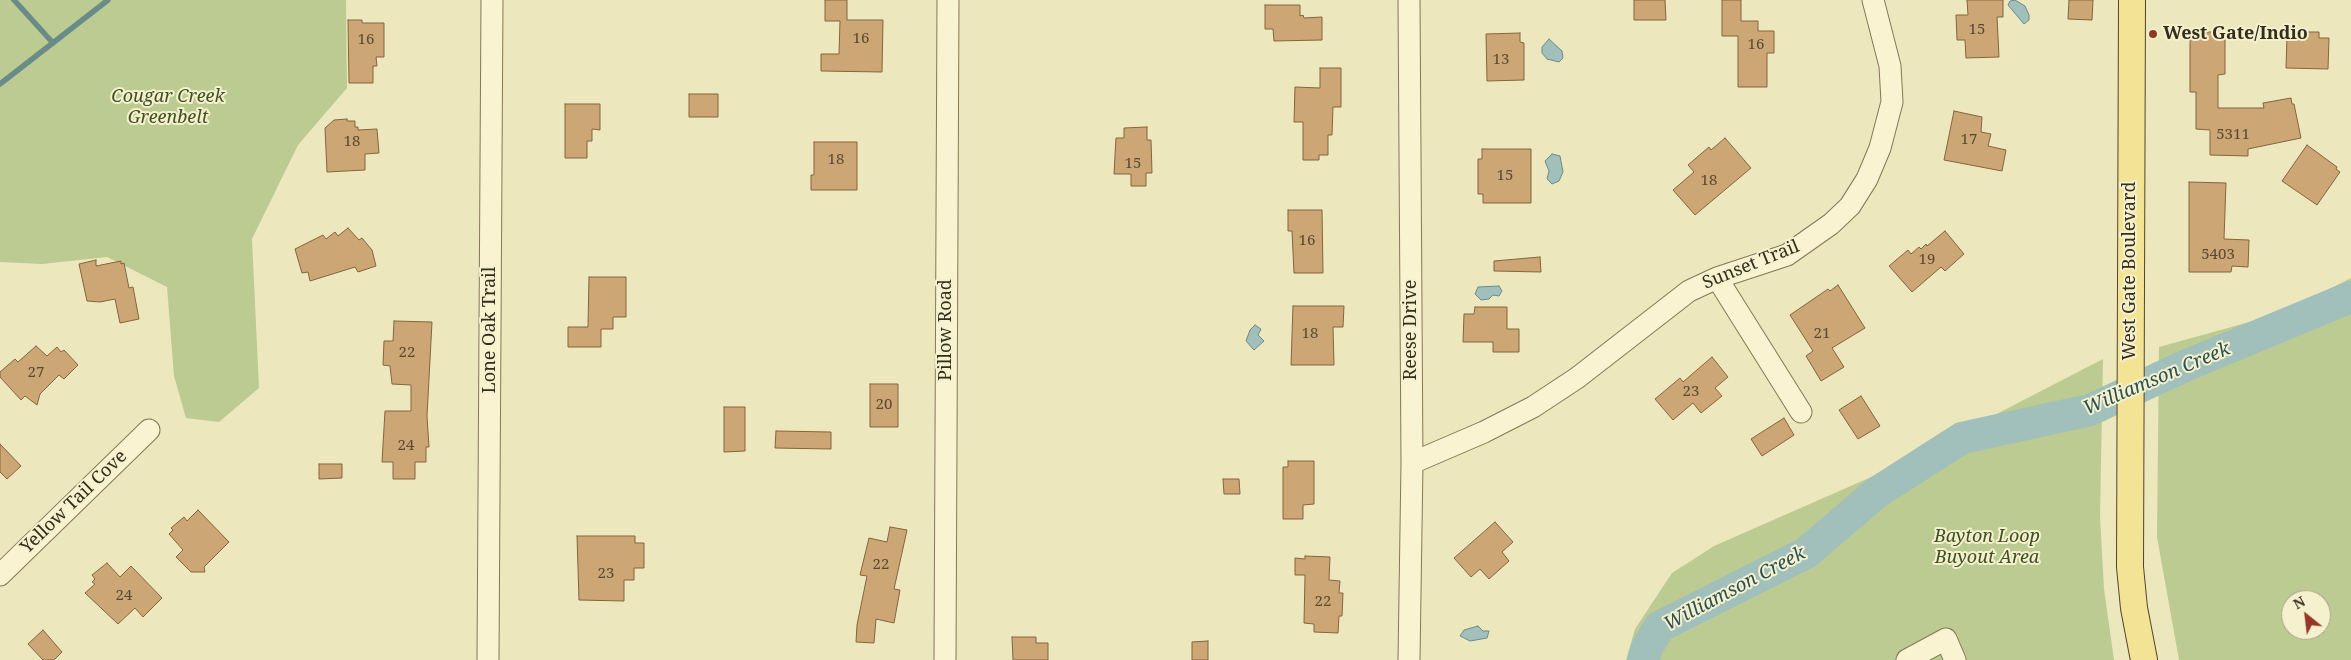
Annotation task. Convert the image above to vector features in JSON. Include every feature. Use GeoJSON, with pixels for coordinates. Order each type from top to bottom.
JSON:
{"type":"FeatureCollection","features":[{"type":"Feature","properties":{"kind":"main road","name":"West Gate Boulevard"},"geometry":{"type":"LineString","coordinates":[[2132,0],[2130,568],[2134,608],[2144,660]]}},
{"type":"Feature","properties":{"kind":"street","name":"Lone Oak Trail"},"geometry":{"type":"LineString","coordinates":[[488,660],[492,0]]}},
{"type":"Feature","properties":{"kind":"street","name":"Pillow Road"},"geometry":{"type":"LineString","coordinates":[[945,660],[948,0]]}},
{"type":"Feature","properties":{"kind":"street","name":"Reese Drive"},"geometry":{"type":"LineString","coordinates":[[1409,0],[1412,463],[1409,660]]}},
{"type":"Feature","properties":{"kind":"street","name":"Sunset Trail"},"geometry":{"type":"LineString","coordinates":[[1412,463],[1533,408],[1577,378],[1689,291],[1717,278],[1787,255],[1808,241],[1850,206],[1867,179],[1880,148],[1892,102],[1890,66],[1873,0]]}},
{"type":"Feature","properties":{"kind":"street"},"geometry":{"type":"LineString","coordinates":[[1717,278],[1801,412]]}},
{"type":"Feature","properties":{"kind":"street","name":"Yellow Tail Cove"},"geometry":{"type":"LineString","coordinates":[[0,575],[149,430]]}},
{"type":"Feature","properties":{"kind":"street"},"geometry":{"type":"LineString","coordinates":[[1906,660],[1946,639],[1955,660]]}},
{"type":"Feature","properties":{"kind":"green space","name":"Cougar Creek Greenbelt"},"geometry":{"type":"Polygon","coordinates":[[[0,0],[346,0],[347,88],[298,145],[252,239],[259,388],[219,422],[186,418],[174,376],[167,287],[107,257],[42,264],[0,262],[0,0]]]}},
{"type":"Feature","properties":{"kind":"green space"},"geometry":{"type":"Polygon","coordinates":[[[2351,278],[2351,660],[2179,660],[2157,537],[2159,347],[2282,313],[2351,278]]]}},
{"type":"Feature","properties":{"kind":"green space","name":"Bayton Loop Buyout Area"},"geometry":{"type":"Polygon","coordinates":[[[2103,359],[2100,517],[2104,589],[2114,660],[1626,660],[1635,629],[1672,573],[1714,546],[1894,467],[2103,359]]]}},
{"type":"Feature","properties":{"kind":"water"},"geometry":{"type":"Polygon","coordinates":[[[2015,0],[2025,6],[2029,15],[2029,20],[2024,24],[2008,5],[2010,1],[2015,0]]]}},
{"type":"Feature","properties":{"kind":"water"},"geometry":{"type":"Polygon","coordinates":[[[1549,39],[1562,51],[1563,58],[1559,62],[1547,59],[1542,53],[1542,47],[1549,39]]]}},
{"type":"Feature","properties":{"kind":"water"},"geometry":{"type":"Polygon","coordinates":[[[1552,154],[1560,156],[1563,172],[1559,181],[1552,184],[1547,179],[1549,171],[1545,161],[1552,154]]]}},
{"type":"Feature","properties":{"kind":"water"},"geometry":{"type":"Polygon","coordinates":[[[1499,286],[1502,291],[1499,296],[1493,295],[1489,299],[1481,300],[1475,294],[1478,287],[1499,286]]]}},
{"type":"Feature","properties":{"kind":"water"},"geometry":{"type":"Polygon","coordinates":[[[1255,325],[1261,329],[1258,335],[1264,341],[1254,350],[1246,341],[1250,330],[1255,325]]]}},
{"type":"Feature","properties":{"kind":"water"},"geometry":{"type":"Polygon","coordinates":[[[1478,626],[1483,631],[1489,631],[1487,638],[1470,641],[1460,636],[1464,630],[1478,626]]]}},
{"type":"Feature","properties":{"kind":"building"},"geometry":{"type":"Polygon","coordinates":[[[825,0],[847,0],[847,20],[883,20],[882,72],[821,71],[821,54],[839,54],[840,21],[825,21],[825,0]]]}},
{"type":"Feature","properties":{"kind":"building"},"geometry":{"type":"Polygon","coordinates":[[[1634,0],[1665,0],[1666,20],[1634,20],[1634,0]]]}},
{"type":"Feature","properties":{"kind":"building"},"geometry":{"type":"Polygon","coordinates":[[[1722,0],[1741,0],[1741,21],[1758,21],[1758,31],[1774,31],[1774,53],[1767,53],[1767,87],[1738,87],[1738,36],[1722,36],[1722,0]]]}},
{"type":"Feature","properties":{"kind":"building"},"geometry":{"type":"Polygon","coordinates":[[[1967,0],[2003,0],[2003,17],[1997,17],[1999,57],[1966,58],[1965,40],[1957,40],[1956,15],[1968,15],[1967,0]]]}},
{"type":"Feature","properties":{"kind":"building"},"geometry":{"type":"Polygon","coordinates":[[[2069,0],[2093,0],[2092,20],[2068,19],[2069,0]]]}},
{"type":"Feature","properties":{"kind":"building"},"geometry":{"type":"Polygon","coordinates":[[[1265,5],[1300,5],[1300,16],[1303,15],[1304,18],[1322,17],[1322,40],[1274,41],[1273,29],[1265,29],[1265,5]]]}},
{"type":"Feature","properties":{"kind":"building"},"geometry":{"type":"Polygon","coordinates":[[[348,20],[362,20],[362,23],[384,23],[384,57],[376,57],[377,66],[373,66],[373,83],[349,83],[348,20]]]}},
{"type":"Feature","properties":{"kind":"building"},"geometry":{"type":"Polygon","coordinates":[[[2190,32],[2225,32],[2225,74],[2218,75],[2218,108],[2264,108],[2263,103],[2291,98],[2301,138],[2248,149],[2248,156],[2210,155],[2210,130],[2196,129],[2196,92],[2190,92],[2190,32]]]}},
{"type":"Feature","properties":{"kind":"building"},"geometry":{"type":"Polygon","coordinates":[[[2296,32],[2319,32],[2319,38],[2329,38],[2328,69],[2286,68],[2287,37],[2296,38],[2296,32]]]}},
{"type":"Feature","properties":{"kind":"building"},"geometry":{"type":"Polygon","coordinates":[[[1520,33],[1520,42],[1524,43],[1524,80],[1487,81],[1486,34],[1520,33]]]}},
{"type":"Feature","properties":{"kind":"building"},"geometry":{"type":"Polygon","coordinates":[[[1320,68],[1341,68],[1341,107],[1333,107],[1332,135],[1328,135],[1328,155],[1319,155],[1319,160],[1303,160],[1303,122],[1294,122],[1295,87],[1320,88],[1320,68]]]}},
{"type":"Feature","properties":{"kind":"building"},"geometry":{"type":"Polygon","coordinates":[[[689,94],[718,94],[718,117],[689,117],[689,94]]]}},
{"type":"Feature","properties":{"kind":"building"},"geometry":{"type":"Polygon","coordinates":[[[565,104],[600,104],[600,130],[592,129],[592,141],[587,141],[587,158],[565,158],[565,104]]]}},
{"type":"Feature","properties":{"kind":"building"},"geometry":{"type":"Polygon","coordinates":[[[1954,111],[1982,117],[1981,132],[1991,134],[1988,146],[2006,150],[2002,171],[1944,160],[1954,111]]]}},
{"type":"Feature","properties":{"kind":"building"},"geometry":{"type":"Polygon","coordinates":[[[347,119],[347,121],[355,121],[355,127],[358,127],[358,130],[377,129],[379,153],[365,154],[365,170],[327,172],[325,128],[334,120],[347,119]]]}},
{"type":"Feature","properties":{"kind":"building"},"geometry":{"type":"Polygon","coordinates":[[[1147,127],[1147,140],[1151,140],[1152,173],[1146,173],[1146,186],[1131,186],[1131,174],[1114,174],[1116,138],[1124,138],[1124,128],[1147,127]]]}},
{"type":"Feature","properties":{"kind":"building"},"geometry":{"type":"Polygon","coordinates":[[[1725,138],[1751,168],[1695,215],[1673,190],[1694,172],[1688,165],[1709,147],[1711,150],[1725,138]]]}},
{"type":"Feature","properties":{"kind":"building"},"geometry":{"type":"Polygon","coordinates":[[[814,142],[857,142],[857,190],[811,190],[811,175],[814,175],[814,142]]]}},
{"type":"Feature","properties":{"kind":"building"},"geometry":{"type":"Polygon","coordinates":[[[2307,145],[2337,167],[2336,169],[2340,172],[2317,205],[2282,181],[2307,145]]]}},
{"type":"Feature","properties":{"kind":"building"},"geometry":{"type":"Polygon","coordinates":[[[1482,149],[1531,149],[1531,203],[1483,203],[1483,194],[1478,194],[1478,159],[1482,159],[1482,149]]]}},
{"type":"Feature","properties":{"kind":"building"},"geometry":{"type":"Polygon","coordinates":[[[2189,182],[2226,183],[2224,239],[2249,240],[2248,267],[2232,266],[2231,272],[2189,272],[2189,182]]]}},
{"type":"Feature","properties":{"kind":"building"},"geometry":{"type":"Polygon","coordinates":[[[1288,210],[1322,210],[1323,273],[1294,273],[1292,231],[1288,231],[1288,210]]]}},
{"type":"Feature","properties":{"kind":"building"},"geometry":{"type":"Polygon","coordinates":[[[348,228],[359,240],[362,238],[372,250],[376,266],[358,272],[355,267],[310,281],[308,272],[302,273],[295,249],[323,235],[326,239],[335,232],[338,236],[348,228]]]}},
{"type":"Feature","properties":{"kind":"building"},"geometry":{"type":"Polygon","coordinates":[[[1945,231],[1964,254],[1945,271],[1941,267],[1912,292],[1889,266],[1908,250],[1911,254],[1919,247],[1921,249],[1926,244],[1927,246],[1945,231]]]}},
{"type":"Feature","properties":{"kind":"building"},"geometry":{"type":"Polygon","coordinates":[[[1540,257],[1541,272],[1494,271],[1494,261],[1540,257]]]}},
{"type":"Feature","properties":{"kind":"building"},"geometry":{"type":"Polygon","coordinates":[[[96,260],[96,266],[121,261],[121,264],[124,263],[129,288],[133,287],[139,319],[120,323],[115,299],[100,302],[87,301],[79,264],[96,260]]]}},
{"type":"Feature","properties":{"kind":"building"},"geometry":{"type":"Polygon","coordinates":[[[589,277],[626,277],[626,317],[613,317],[613,329],[601,329],[601,347],[568,347],[568,327],[588,327],[589,277]]]}},
{"type":"Feature","properties":{"kind":"building"},"geometry":{"type":"Polygon","coordinates":[[[1838,285],[1865,328],[1832,348],[1844,367],[1821,381],[1806,356],[1813,351],[1790,315],[1828,289],[1830,291],[1838,285]]]}},
{"type":"Feature","properties":{"kind":"building"},"geometry":{"type":"Polygon","coordinates":[[[1293,306],[1344,306],[1343,327],[1333,327],[1334,365],[1291,365],[1293,306]]]}},
{"type":"Feature","properties":{"kind":"building"},"geometry":{"type":"Polygon","coordinates":[[[1475,307],[1507,307],[1507,329],[1519,329],[1519,352],[1493,352],[1493,342],[1463,342],[1464,314],[1474,314],[1475,307]]]}},
{"type":"Feature","properties":{"kind":"building"},"geometry":{"type":"Polygon","coordinates":[[[394,321],[432,322],[427,416],[429,447],[426,447],[426,462],[415,462],[415,479],[393,479],[393,462],[382,462],[385,411],[411,411],[411,385],[392,384],[390,366],[383,365],[384,341],[393,341],[394,321]]]}},
{"type":"Feature","properties":{"kind":"building"},"geometry":{"type":"Polygon","coordinates":[[[36,346],[47,356],[57,347],[61,352],[64,350],[78,365],[64,379],[59,375],[40,394],[37,405],[25,396],[21,400],[0,377],[0,372],[15,359],[18,362],[36,346]]]}},
{"type":"Feature","properties":{"kind":"building"},"geometry":{"type":"Polygon","coordinates":[[[1712,357],[1728,377],[1715,388],[1722,396],[1701,413],[1693,403],[1673,420],[1655,399],[1680,378],[1683,382],[1712,357]]]}},
{"type":"Feature","properties":{"kind":"building"},"geometry":{"type":"Polygon","coordinates":[[[870,384],[898,384],[898,427],[870,427],[870,384]]]}},
{"type":"Feature","properties":{"kind":"building"},"geometry":{"type":"Polygon","coordinates":[[[1861,396],[1880,426],[1858,439],[1839,410],[1861,396]]]}},
{"type":"Feature","properties":{"kind":"building"},"geometry":{"type":"Polygon","coordinates":[[[724,407],[745,407],[745,451],[724,452],[724,407]]]}},
{"type":"Feature","properties":{"kind":"building"},"geometry":{"type":"Polygon","coordinates":[[[1784,418],[1794,435],[1762,456],[1751,439],[1784,418]]]}},
{"type":"Feature","properties":{"kind":"building"},"geometry":{"type":"Polygon","coordinates":[[[776,431],[831,432],[831,449],[775,448],[776,431]]]}},
{"type":"Feature","properties":{"kind":"building"},"geometry":{"type":"Polygon","coordinates":[[[0,444],[21,466],[7,479],[0,472],[0,444]]]}},
{"type":"Feature","properties":{"kind":"building"},"geometry":{"type":"Polygon","coordinates":[[[1288,461],[1314,461],[1314,504],[1303,505],[1303,519],[1283,519],[1283,467],[1288,467],[1288,461]]]}},
{"type":"Feature","properties":{"kind":"building"},"geometry":{"type":"Polygon","coordinates":[[[319,464],[342,464],[342,478],[319,479],[319,464]]]}},
{"type":"Feature","properties":{"kind":"building"},"geometry":{"type":"Polygon","coordinates":[[[1223,479],[1239,479],[1240,494],[1224,494],[1223,479]]]}},
{"type":"Feature","properties":{"kind":"building"},"geometry":{"type":"Polygon","coordinates":[[[198,510],[229,542],[204,567],[205,572],[191,572],[176,557],[183,550],[169,534],[173,530],[171,528],[184,517],[187,521],[198,510]]]}},
{"type":"Feature","properties":{"kind":"building"},"geometry":{"type":"Polygon","coordinates":[[[1495,522],[1513,542],[1502,552],[1509,561],[1489,579],[1480,569],[1471,577],[1454,558],[1495,522]]]}},
{"type":"Feature","properties":{"kind":"building"},"geometry":{"type":"Polygon","coordinates":[[[890,527],[907,530],[894,589],[900,590],[894,623],[876,619],[874,643],[856,642],[857,625],[867,576],[860,575],[869,538],[887,542],[890,527]]]}},
{"type":"Feature","properties":{"kind":"building"},"geometry":{"type":"Polygon","coordinates":[[[577,536],[635,536],[635,543],[644,543],[644,568],[634,568],[634,580],[624,580],[624,601],[579,600],[577,536]]]}},
{"type":"Feature","properties":{"kind":"building"},"geometry":{"type":"Polygon","coordinates":[[[1305,556],[1330,557],[1329,580],[1340,581],[1339,593],[1343,593],[1342,616],[1339,616],[1338,633],[1314,632],[1314,624],[1304,623],[1305,575],[1295,575],[1295,558],[1305,559],[1305,556]]]}},
{"type":"Feature","properties":{"kind":"building"},"geometry":{"type":"Polygon","coordinates":[[[107,563],[120,577],[131,566],[162,598],[143,617],[135,608],[118,624],[85,593],[95,584],[92,582],[95,579],[92,575],[107,563]]]}},
{"type":"Feature","properties":{"kind":"building"},"geometry":{"type":"Polygon","coordinates":[[[43,630],[62,652],[54,660],[43,660],[28,644],[43,630]]]}},
{"type":"Feature","properties":{"kind":"building"},"geometry":{"type":"Polygon","coordinates":[[[1012,637],[1036,637],[1036,643],[1048,643],[1048,660],[1013,660],[1012,637]]]}},
{"type":"Feature","properties":{"kind":"building"},"geometry":{"type":"Polygon","coordinates":[[[1208,641],[1208,660],[1192,660],[1192,642],[1208,641]]]}},
{"type":"Feature","properties":{"kind":"waterway"},"geometry":{"type":"LineString","coordinates":[[14,0],[53,43]]}},
{"type":"Feature","properties":{"kind":"waterway"},"geometry":{"type":"LineString","coordinates":[[0,84],[108,0]]}},
{"type":"Feature","properties":{"kind":"waterway","name":"Williamson Creek"},"geometry":{"type":"LineString","coordinates":[[1643,660],[1648,646],[1659,627],[1806,553],[1876,493],[1962,438],[2090,410],[2187,365],[2351,297]]}},
{"type":"Feature","properties":{"kind":"place","name":"West Gate/Indio"},"geometry":{"type":"Point","coordinates":[2153,34]}}]}
